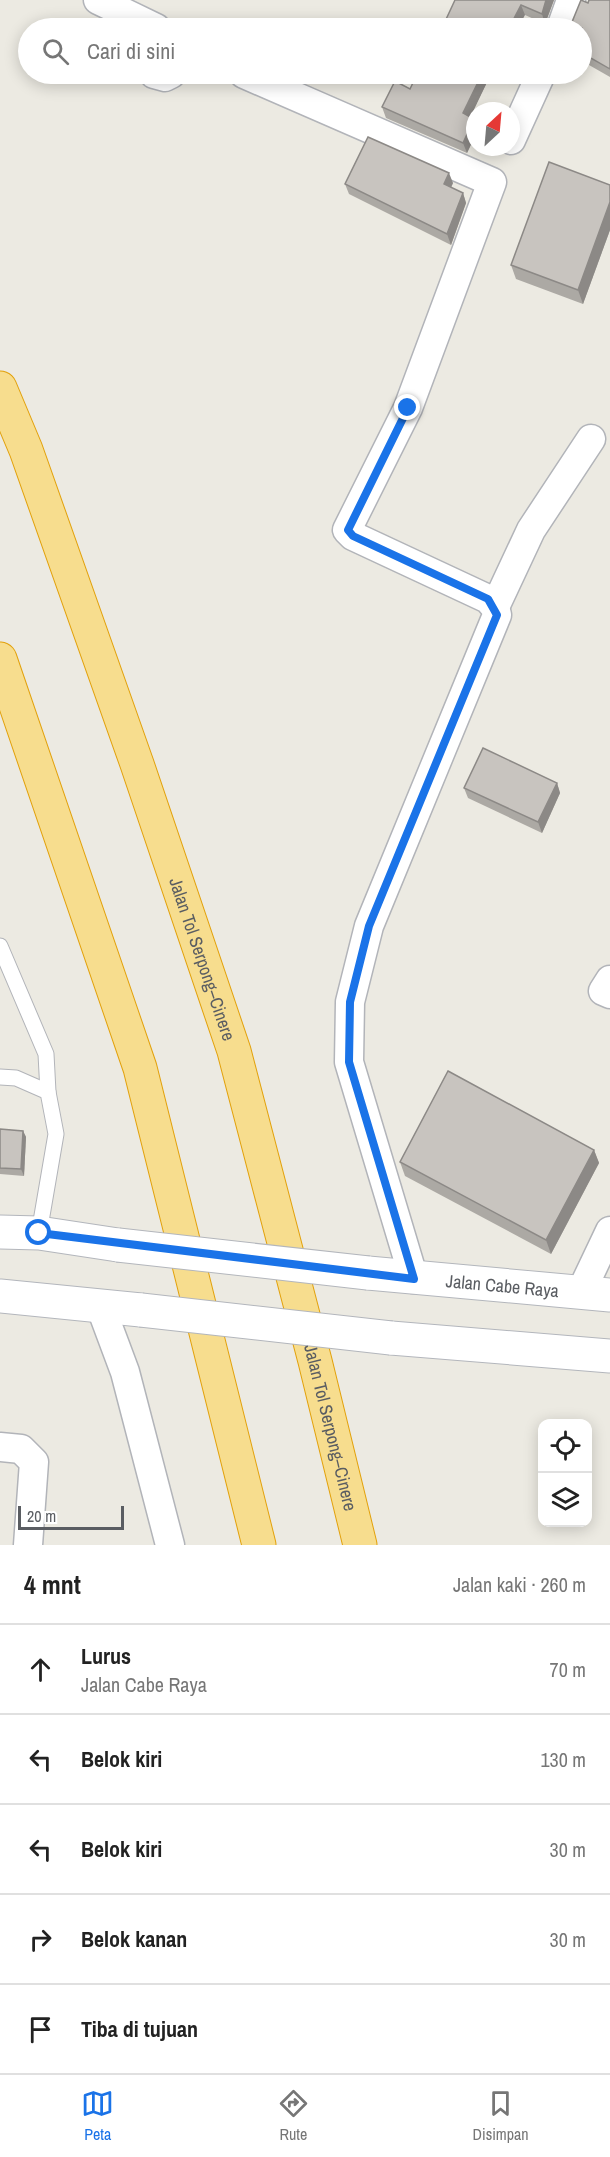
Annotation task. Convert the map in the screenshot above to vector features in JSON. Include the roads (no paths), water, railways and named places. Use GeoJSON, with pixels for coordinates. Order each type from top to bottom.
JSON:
{"type":"FeatureCollection","features":[{"type":"Feature","properties":{"kind":"highway","name":"Jalan Tol Serpong–Cinere"},"geometry":{"type":"LineString","coordinates":[[0,388],[26,450],[129,742],[234,1051],[315,1361],[360,1545]]}},
{"type":"Feature","properties":{"kind":"highway"},"geometry":{"type":"LineString","coordinates":[[0,659],[140,1068],[259,1545]]}},
{"type":"Feature","properties":{"kind":"main road","name":"Jalan Cabe Raya"},"geometry":{"type":"LineString","coordinates":[[0,1232],[39,1233],[118,1245],[414,1279],[596,1294]]}},
{"type":"Feature","properties":{"kind":"main road"},"geometry":{"type":"LineString","coordinates":[[0,1296],[391,1338],[610,1356]]}},
{"type":"Feature","properties":{"kind":"street"},"geometry":{"type":"LineString","coordinates":[[98,0],[135,18]]}},
{"type":"Feature","properties":{"kind":"street"},"geometry":{"type":"LineString","coordinates":[[565,18],[572,0]]}},
{"type":"Feature","properties":{"kind":"street"},"geometry":{"type":"LineString","coordinates":[[267,84],[492,182]]}},
{"type":"Feature","properties":{"kind":"street"},"geometry":{"type":"LineString","coordinates":[[520,120],[536,84]]}},
{"type":"Feature","properties":{"kind":"street"},"geometry":{"type":"LineString","coordinates":[[414,1279],[349,1062],[350,1002],[369,926],[497,615],[495,607],[488,599],[353,536],[348,530],[408,408],[492,182],[504,156]]}},
{"type":"Feature","properties":{"kind":"street"},"geometry":{"type":"LineString","coordinates":[[495,607],[531,530],[591,439]]}},
{"type":"Feature","properties":{"kind":"street"},"geometry":{"type":"LineString","coordinates":[[610,980],[603,991],[610,994]]}},
{"type":"Feature","properties":{"kind":"street"},"geometry":{"type":"LineString","coordinates":[[596,1294],[610,1231]]}},
{"type":"Feature","properties":{"kind":"street"},"geometry":{"type":"LineString","coordinates":[[100,1305],[128,1380],[170,1545]]}},
{"type":"Feature","properties":{"kind":"street"},"geometry":{"type":"LineString","coordinates":[[0,1447],[21,1449],[34,1462],[28,1545]]}},
{"type":"Feature","properties":{"kind":"lane"},"geometry":{"type":"LineString","coordinates":[[0,946],[46,1054],[48,1092],[56,1134],[39,1233]]}},
{"type":"Feature","properties":{"kind":"lane"},"geometry":{"type":"LineString","coordinates":[[0,1077],[16,1078],[48,1092]]}}]}
